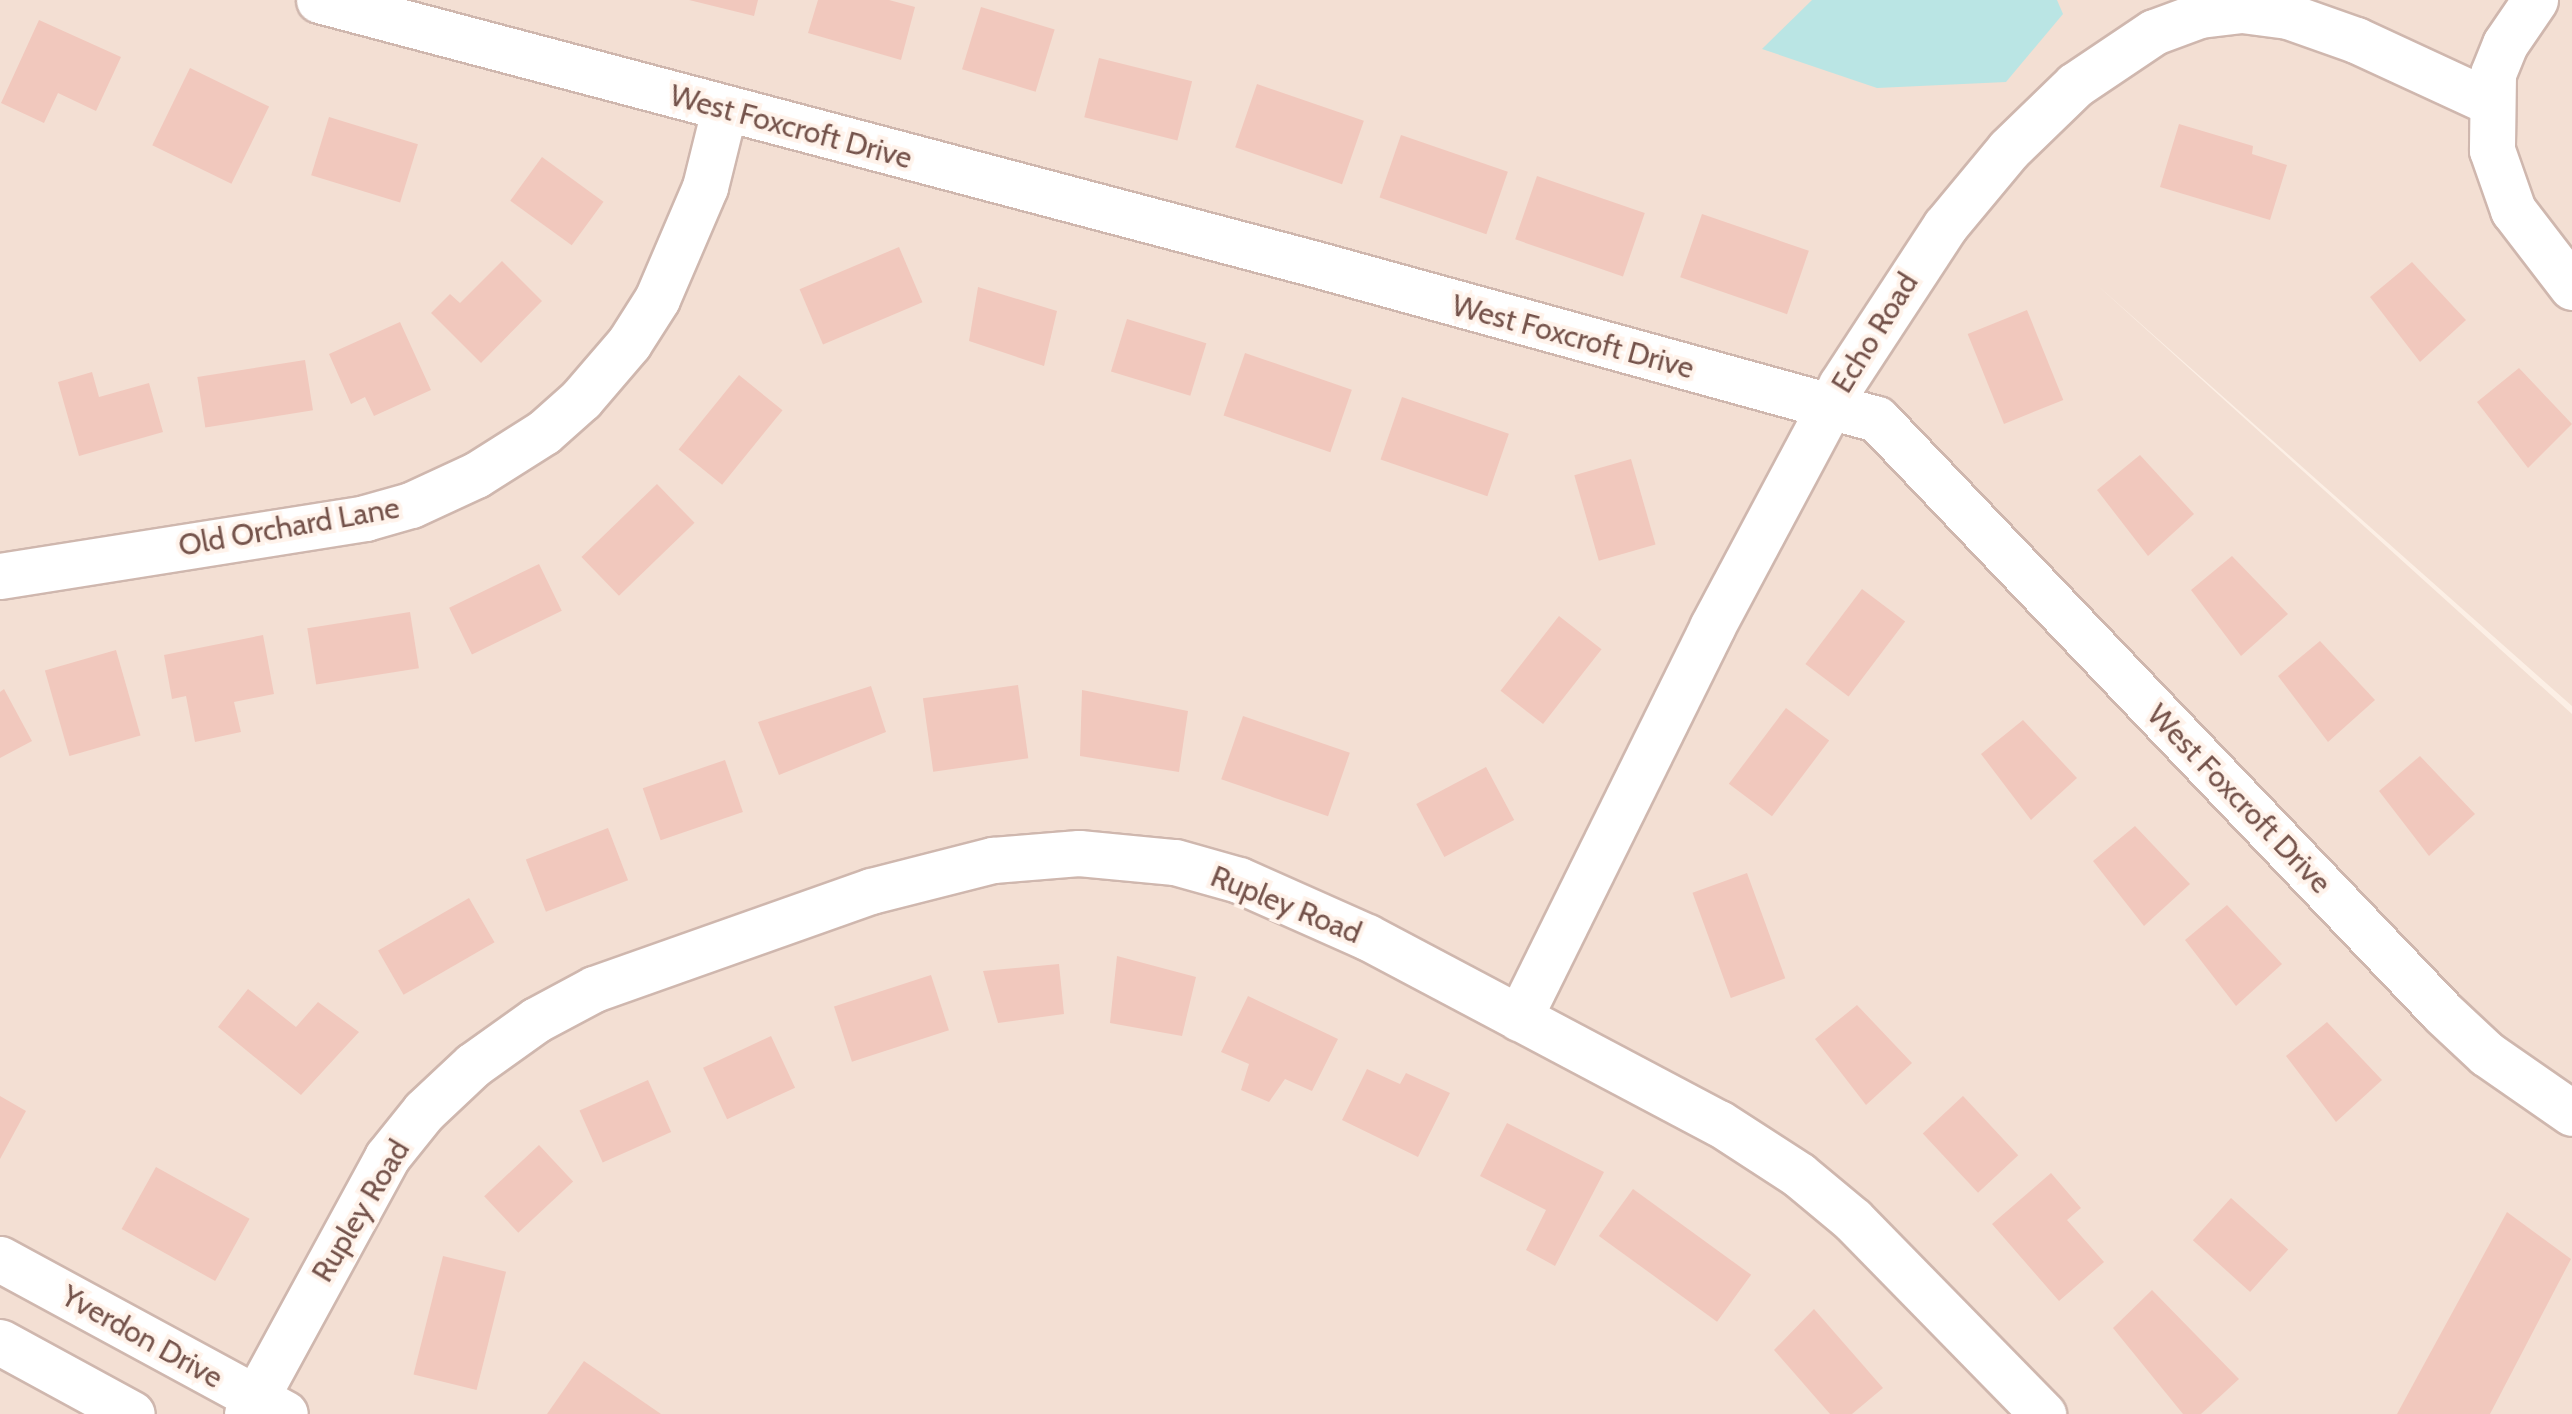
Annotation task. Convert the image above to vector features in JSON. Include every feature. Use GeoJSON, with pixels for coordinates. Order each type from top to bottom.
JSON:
{"type":"FeatureCollection","features":[{"type":"Feature","properties":{"kind":"street","name":"West Foxcroft Drive"},"geometry":{"type":"LineString","coordinates":[[319,0],[1308,262],[1877,419],[2443,1013],[2488,1054],[2572,1113]]}},
{"type":"Feature","properties":{"kind":"street"},"geometry":{"type":"LineString","coordinates":[[2535,0],[2504,44],[2493,74],[2492,150],[2502,187],[2522,223],[2572,288]]}},
{"type":"Feature","properties":{"kind":"street","name":"Echo Road"},"geometry":{"type":"LineString","coordinates":[[1519,1018],[1712,627],[1829,406],[1945,226],[2009,149],[2075,85],[2154,32],[2200,15],[2242,10],[2288,16],[2356,40],[2490,102]]}},
{"type":"Feature","properties":{"kind":"street","name":"Old Orchard Lane"},"geometry":{"type":"LineString","coordinates":[[0,576],[366,518],[411,505],[490,466],[544,432],[581,400],[630,343],[657,299],[704,187],[724,110]]}},
{"type":"Feature","properties":{"kind":"street","name":"Rupley Road"},"geometry":{"type":"LineString","coordinates":[[262,1409],[388,1157],[424,1112],[473,1065],[536,1020],[594,990],[871,891],[993,860],[1079,853],[1174,862],[1239,880],[1319,916],[1719,1123],[1798,1175],[1852,1220],[2043,1414]]}},
{"type":"Feature","properties":{"kind":"street","name":"Yverdon Drive"},"geometry":{"type":"LineString","coordinates":[[0,1259],[262,1409]]}},
{"type":"Feature","properties":{"kind":"street"},"geometry":{"type":"LineString","coordinates":[[0,1342],[132,1414]]}},
{"type":"Feature","properties":{"kind":"shaded area"},"geometry":{"type":"Polygon","coordinates":[[[0,0],[2572,0],[2572,706],[2097,285],[2572,714],[2572,1414],[0,1414],[0,0]]]}},
{"type":"Feature","properties":{"kind":"water"},"geometry":{"type":"Polygon","coordinates":[[[1812,0],[2057,0],[2063,14],[2006,82],[1877,88],[1762,49],[1812,0]]]}},
{"type":"Feature","properties":{"kind":"building"},"geometry":{"type":"Polygon","coordinates":[[[689,0],[758,0],[754,16],[689,0]]]}},
{"type":"Feature","properties":{"kind":"building"},"geometry":{"type":"Polygon","coordinates":[[[818,0],[889,0],[915,7],[901,60],[808,33],[818,0]]]}},
{"type":"Feature","properties":{"kind":"building"},"geometry":{"type":"Polygon","coordinates":[[[981,7],[1055,30],[1036,92],[962,69],[981,7]]]}},
{"type":"Feature","properties":{"kind":"building"},"geometry":{"type":"Polygon","coordinates":[[[39,20],[121,57],[96,111],[58,93],[44,123],[1,103],[39,20]]]}},
{"type":"Feature","properties":{"kind":"building"},"geometry":{"type":"Polygon","coordinates":[[[1099,58],[1192,81],[1177,140],[1084,117],[1099,58]]]}},
{"type":"Feature","properties":{"kind":"building"},"geometry":{"type":"Polygon","coordinates":[[[190,68],[269,107],[231,184],[152,145],[190,68]]]}},
{"type":"Feature","properties":{"kind":"building"},"geometry":{"type":"Polygon","coordinates":[[[1257,84],[1364,121],[1342,184],[1235,147],[1257,84]]]}},
{"type":"Feature","properties":{"kind":"building"},"geometry":{"type":"Polygon","coordinates":[[[329,117],[418,144],[400,203],[311,175],[329,117]]]}},
{"type":"Feature","properties":{"kind":"building"},"geometry":{"type":"Polygon","coordinates":[[[2179,124],[2253,146],[2252,154],[2287,165],[2270,220],[2160,187],[2179,124]]]}},
{"type":"Feature","properties":{"kind":"building"},"geometry":{"type":"Polygon","coordinates":[[[1401,135],[1508,172],[1486,234],[1380,197],[1401,135]]]}},
{"type":"Feature","properties":{"kind":"building"},"geometry":{"type":"Polygon","coordinates":[[[542,157],[603,202],[572,245],[510,201],[542,157]]]}},
{"type":"Feature","properties":{"kind":"building"},"geometry":{"type":"Polygon","coordinates":[[[1537,176],[1645,213],[1623,276],[1515,239],[1537,176]]]}},
{"type":"Feature","properties":{"kind":"building"},"geometry":{"type":"Polygon","coordinates":[[[1702,214],[1809,251],[1787,314],[1680,277],[1702,214]]]}},
{"type":"Feature","properties":{"kind":"building"},"geometry":{"type":"Polygon","coordinates":[[[899,247],[922,302],[823,344],[800,289],[899,247]]]}},
{"type":"Feature","properties":{"kind":"building"},"geometry":{"type":"Polygon","coordinates":[[[502,261],[542,301],[481,363],[431,313],[450,294],[460,303],[502,261]]]}},
{"type":"Feature","properties":{"kind":"building"},"geometry":{"type":"Polygon","coordinates":[[[2412,262],[2466,320],[2420,362],[2370,297],[2412,262]]]}},
{"type":"Feature","properties":{"kind":"building"},"geometry":{"type":"Polygon","coordinates":[[[978,287],[1057,311],[1044,366],[969,341],[978,287]]]}},
{"type":"Feature","properties":{"kind":"building"},"geometry":{"type":"Polygon","coordinates":[[[2027,310],[2063,400],[2004,424],[1968,334],[2027,310]]]}},
{"type":"Feature","properties":{"kind":"building"},"geometry":{"type":"Polygon","coordinates":[[[1127,319],[1206,343],[1190,396],[1111,372],[1127,319]]]}},
{"type":"Feature","properties":{"kind":"building"},"geometry":{"type":"Polygon","coordinates":[[[400,322],[431,390],[374,416],[365,397],[351,404],[329,354],[400,322]]]}},
{"type":"Feature","properties":{"kind":"building"},"geometry":{"type":"Polygon","coordinates":[[[1245,353],[1352,390],[1330,452],[1224,415],[1245,353]]]}},
{"type":"Feature","properties":{"kind":"building"},"geometry":{"type":"Polygon","coordinates":[[[305,360],[313,410],[205,427],[197,377],[305,360]]]}},
{"type":"Feature","properties":{"kind":"building"},"geometry":{"type":"Polygon","coordinates":[[[2519,368],[2572,424],[2528,468],[2477,402],[2519,368]]]}},
{"type":"Feature","properties":{"kind":"building"},"geometry":{"type":"Polygon","coordinates":[[[92,372],[99,397],[149,383],[163,432],[79,456],[58,382],[92,372]]]}},
{"type":"Feature","properties":{"kind":"building"},"geometry":{"type":"Polygon","coordinates":[[[739,375],[783,410],[722,485],[679,450],[739,375]]]}},
{"type":"Feature","properties":{"kind":"building"},"geometry":{"type":"Polygon","coordinates":[[[1402,397],[1509,434],[1487,496],[1381,459],[1402,397]]]}},
{"type":"Feature","properties":{"kind":"building"},"geometry":{"type":"Polygon","coordinates":[[[2140,455],[2194,514],[2148,556],[2097,490],[2140,455]]]}},
{"type":"Feature","properties":{"kind":"building"},"geometry":{"type":"Polygon","coordinates":[[[1631,459],[1656,545],[1599,561],[1574,475],[1631,459]]]}},
{"type":"Feature","properties":{"kind":"building"},"geometry":{"type":"Polygon","coordinates":[[[657,484],[695,523],[619,596],[581,557],[657,484]]]}},
{"type":"Feature","properties":{"kind":"building"},"geometry":{"type":"Polygon","coordinates":[[[2232,556],[2288,614],[2241,656],[2191,590],[2232,556]]]}},
{"type":"Feature","properties":{"kind":"building"},"geometry":{"type":"Polygon","coordinates":[[[539,564],[562,611],[472,655],[449,608],[539,564]]]}},
{"type":"Feature","properties":{"kind":"building"},"geometry":{"type":"Polygon","coordinates":[[[1862,589],[1905,621],[1849,697],[1805,664],[1862,589]]]}},
{"type":"Feature","properties":{"kind":"building"},"geometry":{"type":"Polygon","coordinates":[[[410,612],[419,668],[316,685],[307,628],[410,612]]]}},
{"type":"Feature","properties":{"kind":"building"},"geometry":{"type":"Polygon","coordinates":[[[1559,616],[1602,649],[1543,724],[1501,691],[1559,616]]]}},
{"type":"Feature","properties":{"kind":"building"},"geometry":{"type":"Polygon","coordinates":[[[263,635],[274,694],[234,702],[241,732],[195,742],[186,696],[172,699],[164,655],[263,635]]]}},
{"type":"Feature","properties":{"kind":"building"},"geometry":{"type":"Polygon","coordinates":[[[2320,641],[2375,700],[2328,742],[2278,676],[2320,641]]]}},
{"type":"Feature","properties":{"kind":"building"},"geometry":{"type":"Polygon","coordinates":[[[116,650],[141,736],[69,756],[45,670],[116,650]]]}},
{"type":"Feature","properties":{"kind":"building"},"geometry":{"type":"Polygon","coordinates":[[[1018,685],[1028,758],[933,772],[923,698],[1018,685]]]}},
{"type":"Feature","properties":{"kind":"building"},"geometry":{"type":"Polygon","coordinates":[[[871,686],[886,732],[779,775],[758,722],[871,686]]]}},
{"type":"Feature","properties":{"kind":"building"},"geometry":{"type":"Polygon","coordinates":[[[4,689],[32,741],[0,758],[0,692],[4,689]]]}},
{"type":"Feature","properties":{"kind":"building"},"geometry":{"type":"Polygon","coordinates":[[[1082,690],[1188,711],[1179,772],[1080,756],[1082,690]]]}},
{"type":"Feature","properties":{"kind":"building"},"geometry":{"type":"Polygon","coordinates":[[[1786,708],[1829,740],[1772,816],[1729,784],[1786,708]]]}},
{"type":"Feature","properties":{"kind":"building"},"geometry":{"type":"Polygon","coordinates":[[[1243,716],[1350,753],[1328,816],[1221,779],[1243,716]]]}},
{"type":"Feature","properties":{"kind":"building"},"geometry":{"type":"Polygon","coordinates":[[[2023,720],[2077,778],[2031,820],[1981,754],[2023,720]]]}},
{"type":"Feature","properties":{"kind":"building"},"geometry":{"type":"Polygon","coordinates":[[[2420,756],[2475,814],[2429,856],[2379,791],[2420,756]]]}},
{"type":"Feature","properties":{"kind":"building"},"geometry":{"type":"Polygon","coordinates":[[[725,760],[743,812],[661,840],[643,788],[725,760]]]}},
{"type":"Feature","properties":{"kind":"building"},"geometry":{"type":"Polygon","coordinates":[[[1486,767],[1514,820],[1444,857],[1416,804],[1486,767]]]}},
{"type":"Feature","properties":{"kind":"building"},"geometry":{"type":"Polygon","coordinates":[[[2135,826],[2190,884],[2144,926],[2093,861],[2135,826]]]}},
{"type":"Feature","properties":{"kind":"building"},"geometry":{"type":"Polygon","coordinates":[[[608,828],[628,880],[546,912],[526,860],[608,828]]]}},
{"type":"Feature","properties":{"kind":"building"},"geometry":{"type":"Polygon","coordinates":[[[1747,873],[1785,978],[1731,998],[1692,893],[1747,873]]]}},
{"type":"Feature","properties":{"kind":"building"},"geometry":{"type":"Polygon","coordinates":[[[469,898],[494,942],[404,995],[378,950],[469,898]]]}},
{"type":"Feature","properties":{"kind":"building"},"geometry":{"type":"Polygon","coordinates":[[[2227,905],[2282,964],[2236,1006],[2185,940],[2227,905]]]}},
{"type":"Feature","properties":{"kind":"building"},"geometry":{"type":"Polygon","coordinates":[[[1117,956],[1196,977],[1182,1036],[1110,1023],[1117,956]]]}},
{"type":"Feature","properties":{"kind":"building"},"geometry":{"type":"Polygon","coordinates":[[[1059,964],[1064,1014],[998,1023],[983,971],[1059,964]]]}},
{"type":"Feature","properties":{"kind":"building"},"geometry":{"type":"Polygon","coordinates":[[[931,975],[949,1030],[852,1062],[834,1007],[931,975]]]}},
{"type":"Feature","properties":{"kind":"building"},"geometry":{"type":"Polygon","coordinates":[[[248,989],[296,1027],[318,1002],[359,1032],[301,1095],[218,1027],[248,989]]]}},
{"type":"Feature","properties":{"kind":"building"},"geometry":{"type":"Polygon","coordinates":[[[1248,996],[1338,1039],[1312,1091],[1285,1079],[1269,1102],[1241,1090],[1249,1064],[1221,1052],[1248,996]]]}},
{"type":"Feature","properties":{"kind":"building"},"geometry":{"type":"Polygon","coordinates":[[[1857,1005],[1912,1063],[1866,1105],[1815,1039],[1857,1005]]]}},
{"type":"Feature","properties":{"kind":"building"},"geometry":{"type":"Polygon","coordinates":[[[2327,1022],[2382,1080],[2336,1122],[2286,1056],[2327,1022]]]}},
{"type":"Feature","properties":{"kind":"building"},"geometry":{"type":"Polygon","coordinates":[[[771,1036],[795,1088],[727,1119],[703,1068],[771,1036]]]}},
{"type":"Feature","properties":{"kind":"building"},"geometry":{"type":"Polygon","coordinates":[[[1367,1069],[1400,1084],[1406,1073],[1450,1093],[1418,1157],[1342,1120],[1367,1069]]]}},
{"type":"Feature","properties":{"kind":"building"},"geometry":{"type":"Polygon","coordinates":[[[648,1080],[671,1132],[603,1163],[579,1111],[648,1080]]]}},
{"type":"Feature","properties":{"kind":"building"},"geometry":{"type":"Polygon","coordinates":[[[0,1096],[26,1111],[0,1159],[0,1096]]]}},
{"type":"Feature","properties":{"kind":"building"},"geometry":{"type":"Polygon","coordinates":[[[1963,1096],[2018,1155],[1978,1193],[1923,1134],[1963,1096]]]}},
{"type":"Feature","properties":{"kind":"building"},"geometry":{"type":"Polygon","coordinates":[[[1507,1123],[1604,1172],[1555,1266],[1526,1250],[1546,1210],[1480,1176],[1507,1123]]]}},
{"type":"Feature","properties":{"kind":"building"},"geometry":{"type":"Polygon","coordinates":[[[539,1145],[573,1182],[518,1233],[484,1196],[539,1145]]]}},
{"type":"Feature","properties":{"kind":"building"},"geometry":{"type":"Polygon","coordinates":[[[156,1167],[250,1219],[215,1281],[122,1229],[156,1167]]]}},
{"type":"Feature","properties":{"kind":"building"},"geometry":{"type":"Polygon","coordinates":[[[2051,1173],[2081,1208],[2067,1220],[2104,1262],[2059,1301],[1992,1224],[2051,1173]]]}},
{"type":"Feature","properties":{"kind":"building"},"geometry":{"type":"Polygon","coordinates":[[[1633,1189],[1751,1275],[1717,1322],[1599,1236],[1633,1189]]]}},
{"type":"Feature","properties":{"kind":"building"},"geometry":{"type":"Polygon","coordinates":[[[2231,1198],[2288,1250],[2250,1292],[2193,1240],[2231,1198]]]}},
{"type":"Feature","properties":{"kind":"building"},"geometry":{"type":"Polygon","coordinates":[[[2507,1212],[2571,1259],[2490,1414],[2397,1414],[2507,1212]]]}},
{"type":"Feature","properties":{"kind":"building"},"geometry":{"type":"Polygon","coordinates":[[[443,1256],[506,1272],[477,1390],[413,1374],[443,1256]]]}},
{"type":"Feature","properties":{"kind":"building"},"geometry":{"type":"Polygon","coordinates":[[[2152,1290],[2239,1379],[2201,1414],[2183,1414],[2113,1328],[2152,1290]]]}},
{"type":"Feature","properties":{"kind":"building"},"geometry":{"type":"Polygon","coordinates":[[[1814,1309],[1883,1388],[1852,1414],[1830,1414],[1774,1350],[1814,1309]]]}},
{"type":"Feature","properties":{"kind":"building"},"geometry":{"type":"Polygon","coordinates":[[[584,1361],[661,1414],[547,1414],[584,1361]]]}}]}
